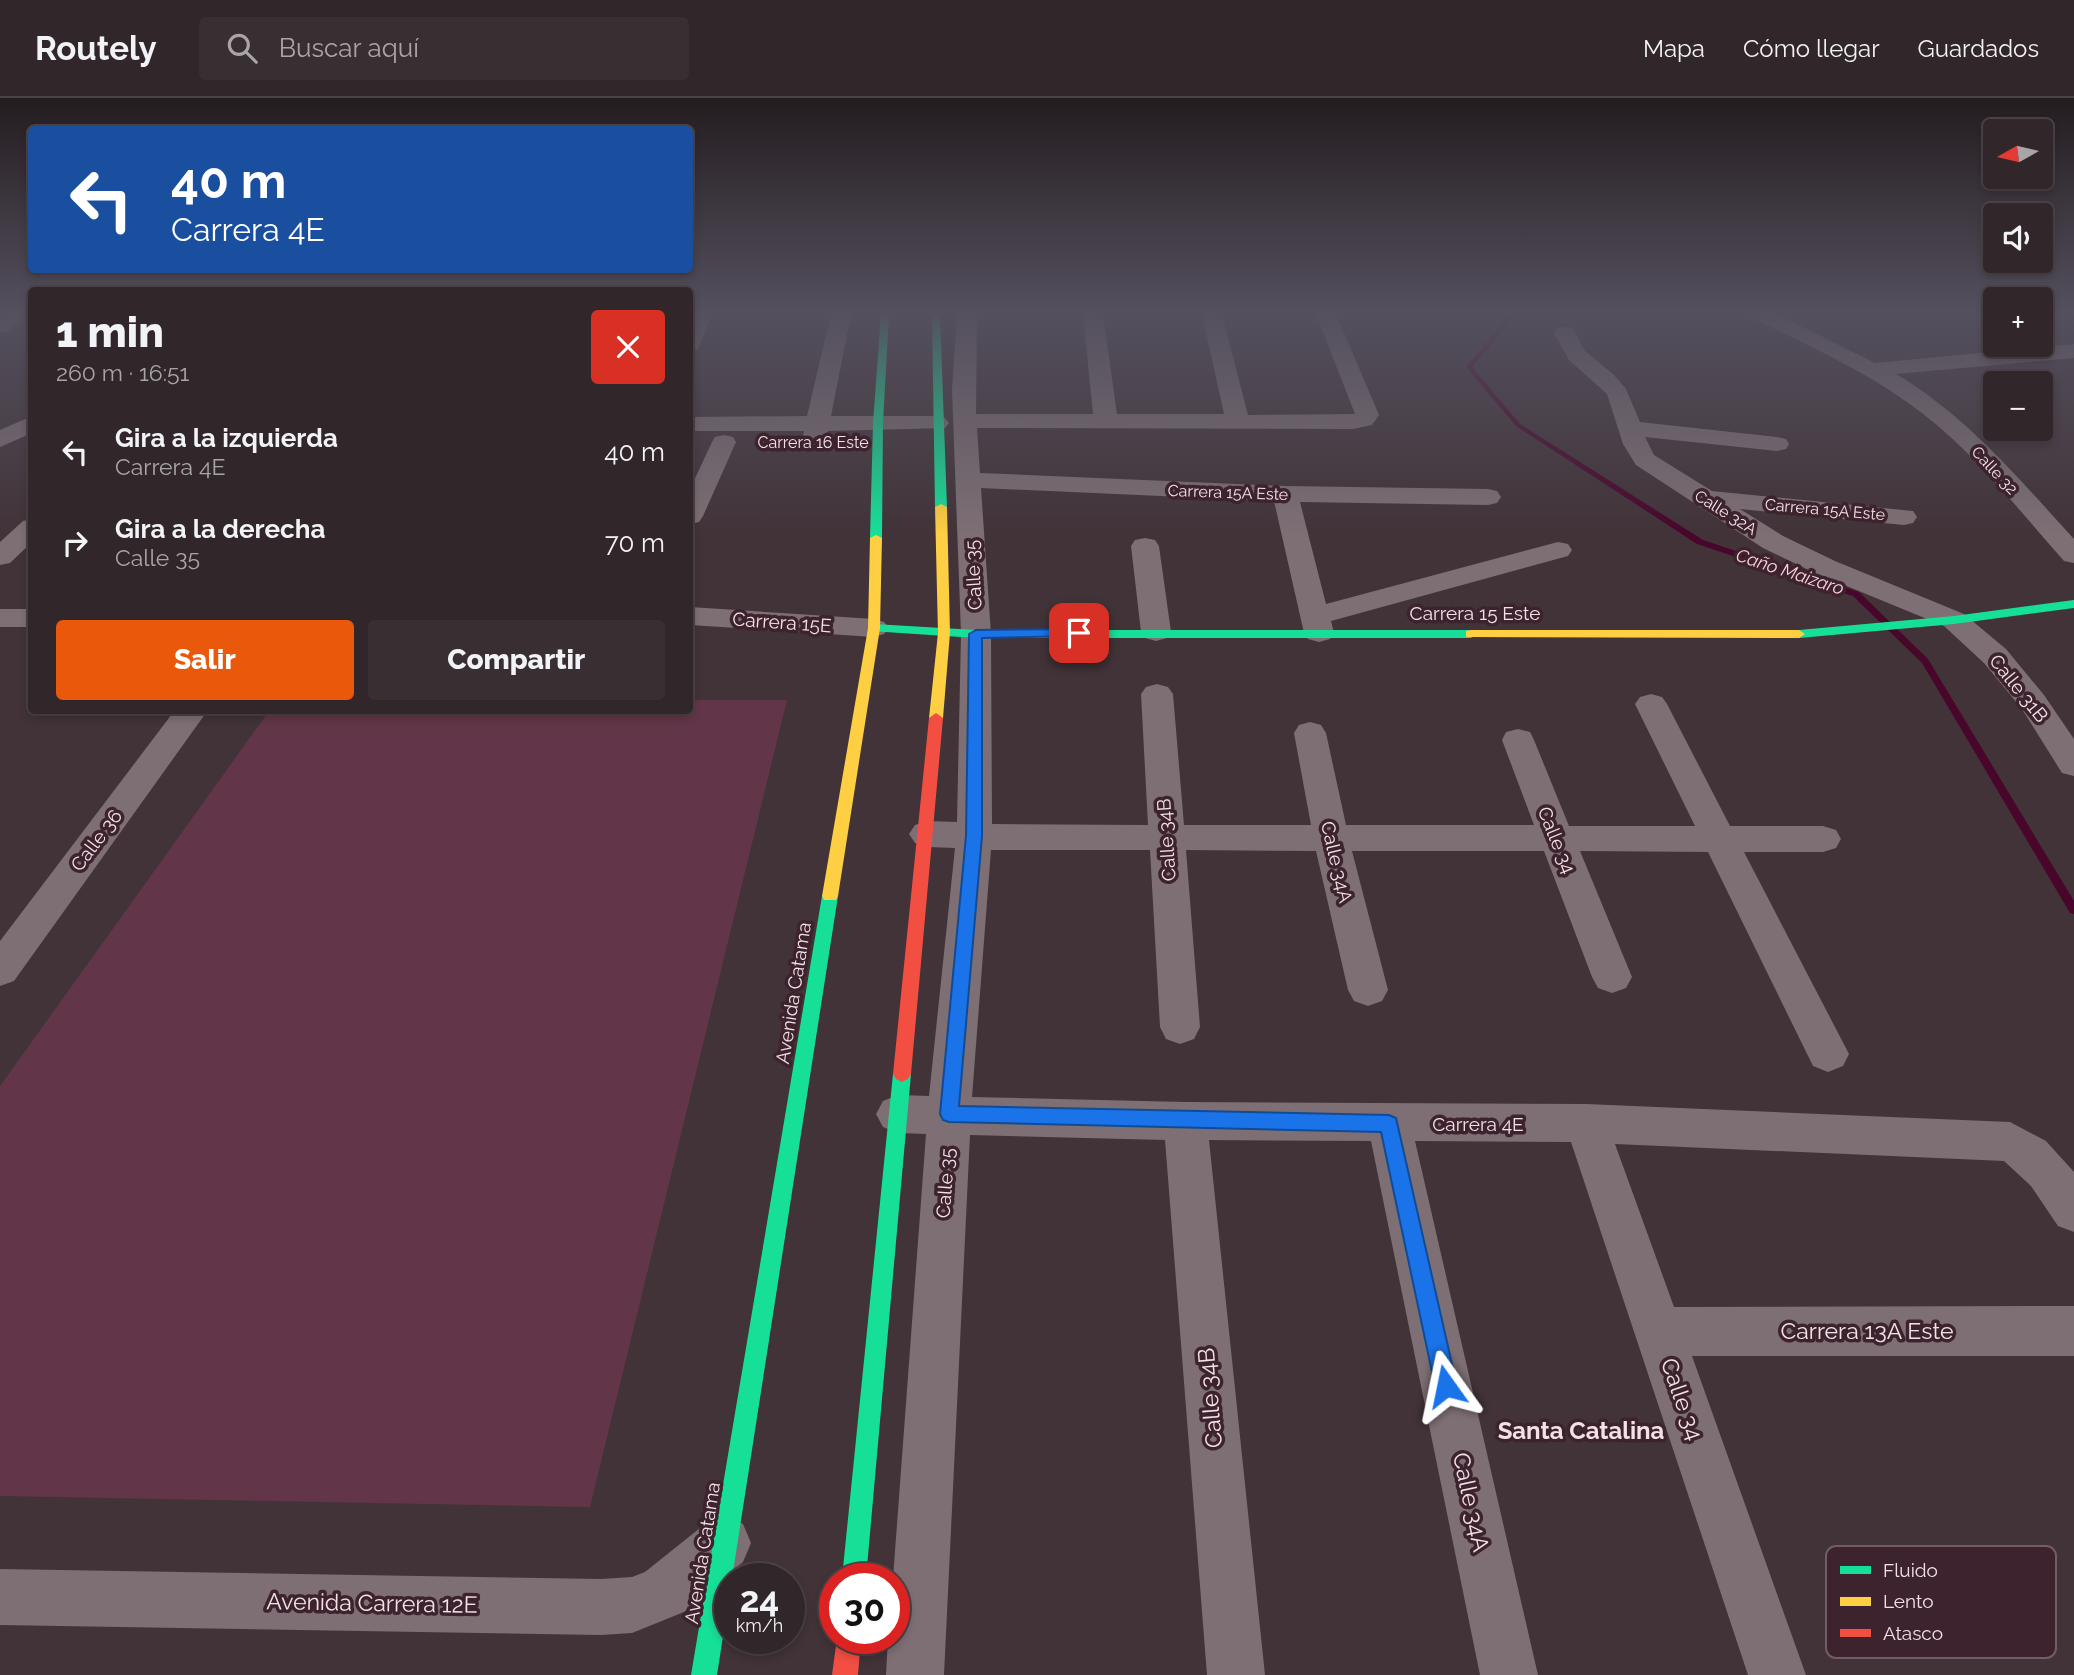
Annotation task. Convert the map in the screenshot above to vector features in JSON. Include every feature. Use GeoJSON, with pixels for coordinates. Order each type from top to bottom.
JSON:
{"type":"FeatureCollection","features":[{"type":"Feature","properties":{"kind":"main road","name":"Avenida Catama"},"geometry":{"type":"LineString","coordinates":[[704,1675],[874,628],[879,388]]}},
{"type":"Feature","properties":{"kind":"main road"},"geometry":{"type":"LineString","coordinates":[[855,1563],[927,834],[960,634],[943,388]]}},
{"type":"Feature","properties":{"kind":"main road","name":"Carrera 15 Este"},"geometry":{"type":"LineString","coordinates":[[874,628],[960,634],[1156,632],[1318,624],[1799,634],[1902,626],[2074,604]]}},
{"type":"Feature","properties":{"kind":"main road"},"geometry":{"type":"LineString","coordinates":[[845,1675],[847,1654]]}},
{"type":"Feature","properties":{"kind":"street"},"geometry":{"type":"LineString","coordinates":[[816,432],[825,388]]}},
{"type":"Feature","properties":{"kind":"street","name":"Calle 35"},"geometry":{"type":"LineString","coordinates":[[915,1675],[949,1114],[974,836],[960,634],[969,480],[947,428],[956,388]]}},
{"type":"Feature","properties":{"kind":"street"},"geometry":{"type":"LineString","coordinates":[[1103,388],[1107,421]]}},
{"type":"Feature","properties":{"kind":"street"},"geometry":{"type":"LineString","coordinates":[[1230,388],[1238,422]]}},
{"type":"Feature","properties":{"kind":"street","name":"Carrera 16 Este"},"geometry":{"type":"LineString","coordinates":[[693,424],[816,432],[877,432],[1107,421],[1353,422],[1364,420],[1367,415],[1356,388]]}},
{"type":"Feature","properties":{"kind":"street","name":"Calle 32A"},"geometry":{"type":"LineString","coordinates":[[1613,388],[1619,396],[1633,446],[1645,460],[1773,541],[1825,567],[1954,620]]}},
{"type":"Feature","properties":{"kind":"street","name":"Calle 32"},"geometry":{"type":"LineString","coordinates":[[1896,388],[1936,412],[1986,459],[2074,555]]}},
{"type":"Feature","properties":{"kind":"street"},"geometry":{"type":"LineString","coordinates":[[0,427],[28,430]]}},
{"type":"Feature","properties":{"kind":"street"},"geometry":{"type":"LineString","coordinates":[[1629,428],[1777,444]]}},
{"type":"Feature","properties":{"kind":"street"},"geometry":{"type":"LineString","coordinates":[[0,442],[28,431]]}},
{"type":"Feature","properties":{"kind":"street","name":"Carrera 16 Este"},"geometry":{"type":"LineString","coordinates":[[693,442],[724,442],[816,432]]}},
{"type":"Feature","properties":{"kind":"street"},"geometry":{"type":"LineString","coordinates":[[693,509],[724,442]]}},
{"type":"Feature","properties":{"kind":"street","name":"Carrera 15A Este"},"geometry":{"type":"LineString","coordinates":[[969,480],[1286,494],[1488,497]]}},
{"type":"Feature","properties":{"kind":"street"},"geometry":{"type":"LineString","coordinates":[[1286,494],[1318,624],[1558,550]]}},
{"type":"Feature","properties":{"kind":"street","name":"Carrera 15A Este"},"geometry":{"type":"LineString","coordinates":[[1705,498],[1904,517]]}},
{"type":"Feature","properties":{"kind":"street"},"geometry":{"type":"LineString","coordinates":[[0,557],[28,531]]}},
{"type":"Feature","properties":{"kind":"street"},"geometry":{"type":"LineString","coordinates":[[1145,545],[1156,632]]}},
{"type":"Feature","properties":{"kind":"street","name":"Carrera 15E"},"geometry":{"type":"LineString","coordinates":[[693,616],[874,628]]}},
{"type":"Feature","properties":{"kind":"street"},"geometry":{"type":"LineString","coordinates":[[1,618],[28,618]]}},
{"type":"Feature","properties":{"kind":"street","name":"Calle 31B"},"geometry":{"type":"LineString","coordinates":[[1954,620],[1995,656],[2010,674],[2033,702],[2074,765]]}},
{"type":"Feature","properties":{"kind":"street","name":"Calle 34B"},"geometry":{"type":"LineString","coordinates":[[1157,694],[1180,1027]]}},
{"type":"Feature","properties":{"kind":"street"},"geometry":{"type":"LineString","coordinates":[[1651,704],[1828,1054]]}},
{"type":"Feature","properties":{"kind":"street","name":"Calle 36"},"geometry":{"type":"LineString","coordinates":[[0,970],[189,714]]}},
{"type":"Feature","properties":{"kind":"street","name":"Calle 34A"},"geometry":{"type":"LineString","coordinates":[[1310,733],[1331,839],[1368,990]]}},
{"type":"Feature","properties":{"kind":"street","name":"Calle 34"},"geometry":{"type":"LineString","coordinates":[[1518,740],[1612,977]]}},
{"type":"Feature","properties":{"kind":"street"},"geometry":{"type":"LineString","coordinates":[[927,834],[1331,839],[1823,839]]}},
{"type":"Feature","properties":{"kind":"street","name":"Carrera 4E"},"geometry":{"type":"LineString","coordinates":[[898,1114],[1389,1124],[1586,1123],[2010,1142],[2028,1151],[2048,1171],[2074,1211]]}},
{"type":"Feature","properties":{"kind":"street","name":"Calle 34B"},"geometry":{"type":"LineString","coordinates":[[1185,1121],[1236,1675]]}},
{"type":"Feature","properties":{"kind":"street","name":"Calle 34"},"geometry":{"type":"LineString","coordinates":[[1586,1123],[1777,1675]]}},
{"type":"Feature","properties":{"kind":"street","name":"Calle 34A"},"geometry":{"type":"LineString","coordinates":[[1389,1124],[1509,1675]]}},
{"type":"Feature","properties":{"kind":"street","name":"Carrera 13A Este"},"geometry":{"type":"LineString","coordinates":[[1660,1332],[2074,1331]]}},
{"type":"Feature","properties":{"kind":"street","name":"Avenida Carrera 12E"},"geometry":{"type":"LineString","coordinates":[[0,1597],[601,1607],[632,1605],[664,1592],[724,1543]]}},
{"type":"Feature","properties":{"kind":"shaded area"},"geometry":{"type":"Polygon","coordinates":[[[693,700],[787,700],[590,1507],[0,1496],[0,1086],[267,714],[693,714],[693,700]]]}},
{"type":"Feature","properties":{"kind":"waterway","name":"Caño Maizaro"},"geometry":{"type":"LineString","coordinates":[[1486,388],[1518,425],[1700,542],[1856,594],[1925,661],[2074,910]]}},
{"type":"Feature","properties":{"kind":"traffic: fast"},"geometry":{"type":"LineString","coordinates":[[876,538],[880,388]]}},
{"type":"Feature","properties":{"kind":"traffic: fast"},"geometry":{"type":"LineString","coordinates":[[938,388],[941,507]]}},
{"type":"Feature","properties":{"kind":"traffic: fast"},"geometry":{"type":"LineString","coordinates":[[1799,634],[1954,620],[2074,604]]}},
{"type":"Feature","properties":{"kind":"traffic: fast"},"geometry":{"type":"LineString","coordinates":[[874,628],[976,634],[1471,634]]}},
{"type":"Feature","properties":{"kind":"traffic: fast"},"geometry":{"type":"LineString","coordinates":[[704,1675],[830,896]]}},
{"type":"Feature","properties":{"kind":"traffic: fast"},"geometry":{"type":"LineString","coordinates":[[855,1563],[902,1074]]}},
{"type":"Feature","properties":{"kind":"traffic: slow"},"geometry":{"type":"LineString","coordinates":[[936,718],[944,633],[941,507]]}},
{"type":"Feature","properties":{"kind":"traffic: slow"},"geometry":{"type":"LineString","coordinates":[[830,896],[874,628],[876,538]]}},
{"type":"Feature","properties":{"kind":"traffic: slow"},"geometry":{"type":"LineString","coordinates":[[1471,634],[1799,634]]}},
{"type":"Feature","properties":{"kind":"traffic: jam"},"geometry":{"type":"LineString","coordinates":[[902,1074],[936,718]]}},
{"type":"Feature","properties":{"kind":"traffic: jam"},"geometry":{"type":"LineString","coordinates":[[845,1675],[847,1654]]}},
{"type":"Feature","properties":{"kind":"district","name":"Santa Catalina"},"geometry":{"type":"Point","coordinates":[1581,1431]}},
{"type":"Feature","properties":{"kind":"route"},"geometry":{"type":"LineString","coordinates":[[1079,633],[976,634],[974,836],[949,1114],[1389,1124],[1446,1386]]}}]}
